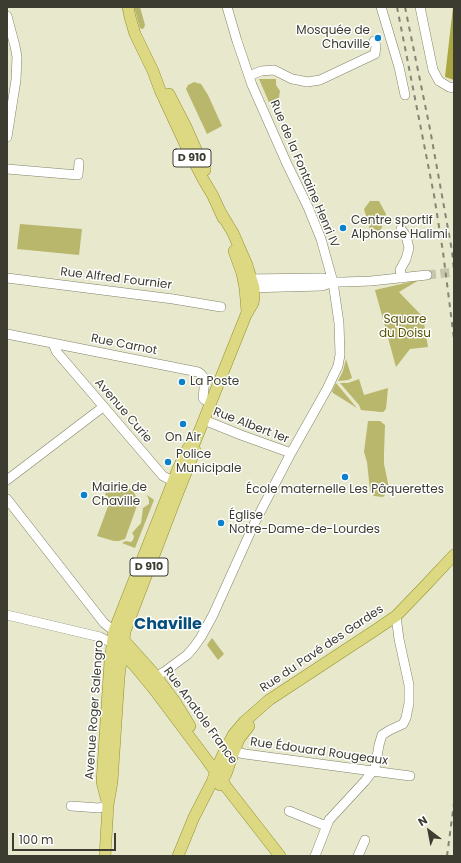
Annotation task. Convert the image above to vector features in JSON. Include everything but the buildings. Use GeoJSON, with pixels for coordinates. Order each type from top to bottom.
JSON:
{"type":"FeatureCollection","features":[{"type":"Feature","properties":{"kind":"main road","name":"Avenue Roger Salengro"},"geometry":{"type":"LineString","coordinates":[[108,805],[102,782],[114,631],[178,480],[196,449],[195,442],[210,402],[254,298],[213,196],[208,177],[186,126],[167,90],[153,71],[135,34],[128,7]]}},
{"type":"Feature","properties":{"kind":"main road","name":"Avenue Roger Salengro"},"geometry":{"type":"LineString","coordinates":[[104,856],[108,805],[112,782],[123,639],[178,480]]}},
{"type":"Feature","properties":{"kind":"main road","name":"Rue du Pavé des Gardes"},"geometry":{"type":"LineString","coordinates":[[178,856],[188,834],[221,773],[231,747],[233,735],[244,722],[269,700],[396,616],[454,555]]}},
{"type":"Feature","properties":{"kind":"main road","name":"Rue Anatole France"},"geometry":{"type":"LineString","coordinates":[[114,631],[156,676],[176,703],[221,773],[280,856]]}},
{"type":"Feature","properties":{"kind":"main road","name":"Rue Anatole France"},"geometry":{"type":"LineString","coordinates":[[112,643],[133,664],[221,773]]}},
{"type":"Feature","properties":{"kind":"street","name":"Rue de la Fontaine Henri IV"},"geometry":{"type":"LineString","coordinates":[[156,676],[164,672],[182,658],[197,643],[213,615],[255,522],[327,389],[338,366],[340,355],[341,343],[333,282],[321,239],[252,85],[227,7]]}},
{"type":"Feature","properties":{"kind":"street"},"geometry":{"type":"LineString","coordinates":[[381,7],[406,95]]}},
{"type":"Feature","properties":{"kind":"street"},"geometry":{"type":"LineString","coordinates":[[420,7],[433,70],[440,81],[449,87],[454,88]]}},
{"type":"Feature","properties":{"kind":"street"},"geometry":{"type":"LineString","coordinates":[[7,16],[17,57],[16,80],[10,97],[7,136]]}},
{"type":"Feature","properties":{"kind":"street"},"geometry":{"type":"LineString","coordinates":[[249,76],[261,71],[274,70],[292,79],[306,82],[316,81],[375,54],[376,46],[374,41]]}},
{"type":"Feature","properties":{"kind":"street"},"geometry":{"type":"LineString","coordinates":[[7,169],[78,175],[80,163]]}},
{"type":"Feature","properties":{"kind":"street"},"geometry":{"type":"LineString","coordinates":[[401,229],[406,236],[409,248],[406,259],[400,270],[402,278]]}},
{"type":"Feature","properties":{"kind":"street"},"geometry":{"type":"LineString","coordinates":[[249,283],[322,286],[333,282],[371,281],[427,275]]}},
{"type":"Feature","properties":{"kind":"street","name":"Rue Alfred Fournier"},"geometry":{"type":"LineString","coordinates":[[7,278],[173,298],[222,307]]}},
{"type":"Feature","properties":{"kind":"street","name":"Rue Carnot"},"geometry":{"type":"LineString","coordinates":[[7,334],[198,372],[205,379],[203,398],[210,402]]}},
{"type":"Feature","properties":{"kind":"street","name":"Avenue Curie"},"geometry":{"type":"LineString","coordinates":[[53,343],[56,351],[163,476],[178,480]]}},
{"type":"Feature","properties":{"kind":"street"},"geometry":{"type":"LineString","coordinates":[[7,480],[103,406]]}},
{"type":"Feature","properties":{"kind":"street","name":"Rue Albert 1er"},"geometry":{"type":"LineString","coordinates":[[204,420],[258,442],[291,453]]}},
{"type":"Feature","properties":{"kind":"street"},"geometry":{"type":"LineString","coordinates":[[7,499],[104,623],[114,631]]}},
{"type":"Feature","properties":{"kind":"street"},"geometry":{"type":"LineString","coordinates":[[7,614],[100,637],[112,643]]}},
{"type":"Feature","properties":{"kind":"street"},"geometry":{"type":"LineString","coordinates":[[315,856],[331,816],[350,798],[375,768],[380,738],[385,732],[403,724],[408,712],[410,692],[399,639],[396,616]]}},
{"type":"Feature","properties":{"kind":"street"},"geometry":{"type":"LineString","coordinates":[[153,688],[156,676]]}},
{"type":"Feature","properties":{"kind":"street","name":"Rue Édouard Rougeaux"},"geometry":{"type":"LineString","coordinates":[[231,747],[240,753],[252,755],[410,776]]}},
{"type":"Feature","properties":{"kind":"street"},"geometry":{"type":"LineString","coordinates":[[71,806],[99,808],[108,805]]}},
{"type":"Feature","properties":{"kind":"street"},"geometry":{"type":"LineString","coordinates":[[289,811],[326,826]]}},
{"type":"Feature","properties":{"kind":"street"},"geometry":{"type":"LineString","coordinates":[[358,856],[364,840]]}},
{"type":"Feature","properties":{"kind":"green space"},"geometry":{"type":"Polygon","coordinates":[[[134,7],[140,7],[145,25],[142,29],[140,28],[134,7]]]}},
{"type":"Feature","properties":{"kind":"green space"},"geometry":{"type":"Polygon","coordinates":[[[259,79],[276,79],[276,85],[280,91],[278,103],[271,107],[259,79]]]}},
{"type":"Feature","properties":{"kind":"green space"},"geometry":{"type":"Polygon","coordinates":[[[194,82],[201,84],[208,95],[222,126],[207,134],[186,89],[188,85],[194,82]]]}},
{"type":"Feature","properties":{"kind":"green space"},"geometry":{"type":"Polygon","coordinates":[[[370,201],[379,201],[386,214],[381,230],[371,233],[364,209],[370,201]]]}},
{"type":"Feature","properties":{"kind":"green space"},"geometry":{"type":"Polygon","coordinates":[[[20,224],[82,229],[79,255],[17,249],[20,224]]]}},
{"type":"Feature","properties":{"kind":"green space","name":"Square du Doisu"},"geometry":{"type":"Polygon","coordinates":[[[419,280],[399,292],[423,317],[428,347],[410,349],[396,367],[375,290],[419,280]]]}},
{"type":"Feature","properties":{"kind":"green space"},"geometry":{"type":"Polygon","coordinates":[[[346,359],[352,378],[338,381],[343,371],[346,359]]]}},
{"type":"Feature","properties":{"kind":"green space"},"geometry":{"type":"Polygon","coordinates":[[[359,379],[364,395],[388,388],[386,409],[383,412],[361,410],[359,405],[340,383],[348,383],[359,379]]]}},
{"type":"Feature","properties":{"kind":"green space"},"geometry":{"type":"Polygon","coordinates":[[[336,383],[357,408],[333,393],[332,391],[336,383]]]}},
{"type":"Feature","properties":{"kind":"green space"},"geometry":{"type":"Polygon","coordinates":[[[368,421],[380,421],[385,425],[384,464],[389,488],[383,497],[374,496],[370,490],[367,462],[364,452],[368,421]]]}},
{"type":"Feature","properties":{"kind":"green space"},"geometry":{"type":"Polygon","coordinates":[[[110,485],[126,487],[133,491],[138,500],[125,539],[119,541],[97,536],[110,501],[107,500],[108,496],[105,495],[110,485]]]}},
{"type":"Feature","properties":{"kind":"green space"},"geometry":{"type":"Polygon","coordinates":[[[147,495],[154,500],[135,548],[122,543],[126,541],[131,542],[133,540],[134,536],[132,533],[141,523],[143,508],[149,504],[147,495]]]}},
{"type":"Feature","properties":{"kind":"green space"},"geometry":{"type":"Polygon","coordinates":[[[212,638],[224,654],[218,660],[207,645],[212,638]]]}},
{"type":"Feature","properties":{"kind":"shaded area"},"geometry":{"type":"Polygon","coordinates":[[[454,7],[454,80],[445,77],[454,7]]]}},
{"type":"Feature","properties":{"kind":"tunnel"},"geometry":{"type":"LineString","coordinates":[[427,275],[454,272]]}},
{"type":"Feature","properties":{"kind":"railway"},"geometry":{"type":"LineString","coordinates":[[397,7],[434,195],[454,339]]}},
{"type":"Feature","properties":{"kind":"railway"},"geometry":{"type":"LineString","coordinates":[[405,7],[430,129],[452,251],[454,270]]}},
{"type":"Feature","properties":{"kind":"railway"},"geometry":{"type":"LineString","coordinates":[[447,856],[454,803]]}},
{"type":"Feature","properties":{"kind":"place","name":"Mosquée de Chaville"},"geometry":{"type":"Point","coordinates":[378,38]}},
{"type":"Feature","properties":{"kind":"place","name":"Centre sportif Alphonse Halimi"},"geometry":{"type":"Point","coordinates":[343,228]}},
{"type":"Feature","properties":{"kind":"place","name":"La Poste"},"geometry":{"type":"Point","coordinates":[182,382]}},
{"type":"Feature","properties":{"kind":"place","name":"On Air"},"geometry":{"type":"Point","coordinates":[183,424]}},
{"type":"Feature","properties":{"kind":"place","name":"Police Municipale"},"geometry":{"type":"Point","coordinates":[168,462]}},
{"type":"Feature","properties":{"kind":"place","name":"École maternelle Les Pâquerettes"},"geometry":{"type":"Point","coordinates":[345,477]}},
{"type":"Feature","properties":{"kind":"place","name":"Mairie de Chaville"},"geometry":{"type":"Point","coordinates":[84,495]}},
{"type":"Feature","properties":{"kind":"place","name":"Église Notre-Dame-de-Lourdes"},"geometry":{"type":"Point","coordinates":[221,523]}},
{"type":"Feature","properties":{"kind":"district","name":"Chaville"},"geometry":{"type":"Point","coordinates":[168,625]}}]}
